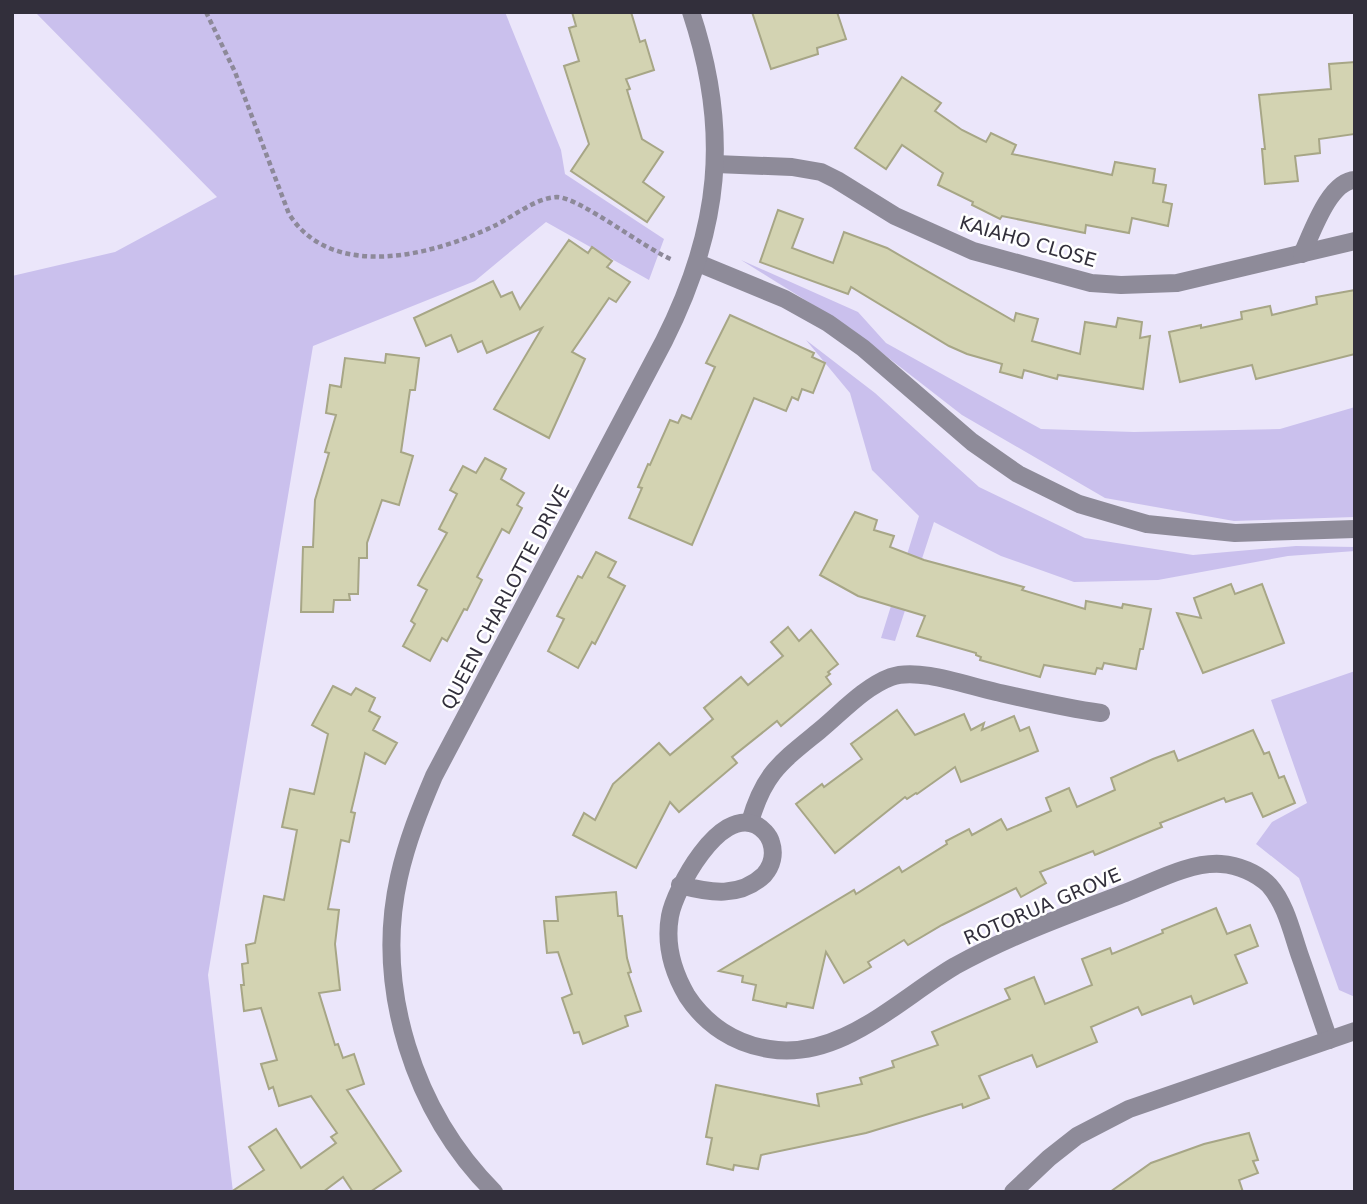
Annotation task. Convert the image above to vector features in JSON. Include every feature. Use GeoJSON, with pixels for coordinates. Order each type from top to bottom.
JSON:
{"type":"FeatureCollection","features":[{"type":"Feature","properties":{"kind":"street","name":"QUEEN CHARLOTTE DRIVE"},"geometry":{"type":"LineString","coordinates":[[494,1192],[449,1137],[427,1099],[403,1034],[395,986],[392,932],[399,877],[411,830],[434,776],[664,341],[682,306],[697,266],[708,224],[716,164],[710,82],[691,12]]}},
{"type":"Feature","properties":{"kind":"street","name":"KAIAHO CLOSE"},"geometry":{"type":"LineString","coordinates":[[716,164],[792,167],[821,172],[895,216],[963,247],[1091,283],[1177,283],[1355,241]]}},
{"type":"Feature","properties":{"kind":"street"},"geometry":{"type":"LineString","coordinates":[[1302,254],[1335,189],[1349,180],[1355,180]]}},
{"type":"Feature","properties":{"kind":"street"},"geometry":{"type":"LineString","coordinates":[[697,266],[785,299],[828,323],[863,348],[972,442],[1018,474],[1079,504],[1147,524],[1235,533],[1355,529]]}},
{"type":"Feature","properties":{"kind":"street"},"geometry":{"type":"LineString","coordinates":[[680,885],[726,891],[744,889],[755,883],[769,869],[773,856],[771,840],[760,827],[750,822],[757,799],[775,768],[867,691],[891,677],[904,673],[926,676],[1055,706],[1101,713]]}},
{"type":"Feature","properties":{"kind":"street","name":"ROTORUA GROVE"},"geometry":{"type":"LineString","coordinates":[[750,822],[739,823],[716,838],[696,859],[680,885],[670,916],[668,938],[672,963],[679,982],[693,1005],[711,1024],[745,1043],[771,1049],[797,1050],[821,1046],[844,1036],[953,968],[1017,935],[1185,870],[1221,864],[1258,876],[1277,895],[1329,1040]]}},
{"type":"Feature","properties":{"kind":"street"},"geometry":{"type":"LineString","coordinates":[[1013,1192],[1077,1136],[1129,1109],[1355,1031]]}},
{"type":"Feature","properties":{"kind":"path"},"geometry":{"type":"LineString","coordinates":[[206,12],[236,72],[289,214],[304,234],[317,244],[345,254],[373,256],[430,249],[475,235],[541,201],[555,197],[565,198],[657,253],[697,266]]}},
{"type":"Feature","properties":{"kind":"shaded area"},"geometry":{"type":"Polygon","coordinates":[[[35,12],[505,12],[561,150],[565,174],[664,239],[649,280],[546,222],[475,281],[313,346],[208,975],[233,1192],[12,1192],[12,276],[115,252],[217,197],[35,12]]]}},
{"type":"Feature","properties":{"kind":"shaded area"},"geometry":{"type":"Polygon","coordinates":[[[741,260],[858,312],[886,343],[1041,429],[1134,432],[1280,429],[1355,407],[1355,517],[1234,521],[1105,498],[962,415],[850,328],[741,260]]]}},
{"type":"Feature","properties":{"kind":"shaded area"},"geometry":{"type":"Polygon","coordinates":[[[806,340],[875,393],[979,487],[1085,538],[1193,555],[1296,546],[1355,547],[1355,551],[1288,556],[1158,580],[1074,582],[1001,556],[934,522],[895,641],[881,638],[919,516],[872,470],[850,393],[806,340]]]}},
{"type":"Feature","properties":{"kind":"shaded area"},"geometry":{"type":"Polygon","coordinates":[[[1355,671],[1355,997],[1339,990],[1299,878],[1256,844],[1272,822],[1307,803],[1271,700],[1355,671]]]}},
{"type":"Feature","properties":{"kind":"building"},"geometry":{"type":"Polygon","coordinates":[[[572,12],[631,12],[640,42],[645,40],[654,70],[626,79],[642,139],[663,152],[643,182],[664,197],[647,222],[571,171],[589,144],[564,66],[579,61],[569,28],[576,26],[572,12]]]}},
{"type":"Feature","properties":{"kind":"building"},"geometry":{"type":"Polygon","coordinates":[[[752,12],[837,12],[846,39],[817,48],[818,54],[771,69],[752,12]]]}},
{"type":"Feature","properties":{"kind":"building"},"geometry":{"type":"Polygon","coordinates":[[[1355,62],[1355,134],[1319,139],[1320,153],[1295,156],[1298,181],[1265,184],[1262,149],[1265,149],[1259,95],[1331,89],[1329,64],[1355,62]]]}},
{"type":"Feature","properties":{"kind":"building"},"geometry":{"type":"Polygon","coordinates":[[[902,77],[941,103],[935,111],[962,130],[986,142],[991,133],[1016,145],[1012,154],[1112,175],[1115,162],[1155,169],[1153,183],[1166,185],[1163,202],[1172,204],[1168,226],[1132,218],[1129,233],[1086,225],[1085,233],[1002,216],[1000,219],[938,185],[943,173],[902,145],[886,169],[855,148],[902,77]]]}},
{"type":"Feature","properties":{"kind":"building"},"geometry":{"type":"Polygon","coordinates":[[[778,210],[803,219],[792,248],[833,263],[844,232],[887,248],[1014,321],[1016,313],[1038,319],[1032,341],[1080,354],[1085,322],[1116,327],[1118,318],[1142,322],[1140,338],[1150,336],[1143,389],[1058,375],[1057,379],[1024,370],[1022,378],[1000,372],[1002,364],[949,346],[851,287],[848,294],[760,262],[778,210]]]}},
{"type":"Feature","properties":{"kind":"building"},"geometry":{"type":"Polygon","coordinates":[[[569,240],[588,253],[592,247],[612,261],[607,267],[630,282],[616,302],[609,298],[572,352],[585,359],[549,438],[494,409],[542,328],[487,353],[482,341],[458,352],[451,335],[426,346],[414,318],[493,281],[501,297],[512,292],[520,309],[569,240]]]}},
{"type":"Feature","properties":{"kind":"building"},"geometry":{"type":"Polygon","coordinates":[[[1355,290],[1355,354],[1256,379],[1252,365],[1180,382],[1169,332],[1242,319],[1241,312],[1270,306],[1272,315],[1317,304],[1316,297],[1355,290]]]}},
{"type":"Feature","properties":{"kind":"building"},"geometry":{"type":"Polygon","coordinates":[[[730,315],[814,353],[812,357],[825,363],[813,393],[802,389],[798,400],[792,397],[786,411],[754,398],[692,545],[629,518],[642,488],[638,487],[670,420],[678,423],[682,415],[691,419],[715,367],[706,363],[730,315]]]}},
{"type":"Feature","properties":{"kind":"building"},"geometry":{"type":"Polygon","coordinates":[[[386,354],[419,358],[415,390],[410,390],[401,452],[413,456],[399,505],[382,500],[367,543],[367,558],[359,558],[358,594],[349,594],[350,600],[334,600],[333,612],[301,612],[303,547],[313,547],[315,500],[329,453],[325,452],[336,415],[326,413],[330,385],[341,387],[345,358],[385,363],[386,354]]]}},
{"type":"Feature","properties":{"kind":"building"},"geometry":{"type":"Polygon","coordinates":[[[485,458],[506,469],[501,479],[524,493],[517,505],[522,508],[509,533],[502,529],[477,577],[482,580],[467,610],[464,609],[447,641],[442,638],[430,661],[403,646],[415,624],[411,621],[427,590],[418,585],[447,533],[439,529],[457,494],[450,490],[463,466],[476,473],[485,458]]]}},
{"type":"Feature","properties":{"kind":"building"},"geometry":{"type":"Polygon","coordinates":[[[855,512],[877,520],[874,530],[894,536],[890,547],[924,560],[1024,587],[1022,590],[1085,609],[1086,601],[1122,608],[1123,604],[1151,609],[1136,669],[1104,663],[1102,669],[1097,668],[1095,674],[1044,665],[1040,677],[980,660],[981,657],[976,653],[917,636],[925,616],[858,596],[820,575],[855,512]]]}},
{"type":"Feature","properties":{"kind":"building"},"geometry":{"type":"Polygon","coordinates":[[[596,552],[616,562],[608,577],[625,586],[595,644],[592,642],[578,668],[548,651],[564,619],[557,616],[578,576],[582,578],[596,552]]]}},
{"type":"Feature","properties":{"kind":"building"},"geometry":{"type":"Polygon","coordinates":[[[1231,584],[1235,594],[1262,584],[1284,643],[1203,673],[1177,613],[1201,618],[1194,598],[1231,584]]]}},
{"type":"Feature","properties":{"kind":"building"},"geometry":{"type":"Polygon","coordinates":[[[788,627],[799,641],[811,630],[838,664],[826,677],[831,684],[781,726],[777,721],[732,757],[737,763],[679,812],[670,802],[636,868],[573,835],[584,813],[595,820],[613,784],[659,743],[670,755],[713,719],[704,708],[741,677],[748,685],[783,656],[771,642],[788,627]]]}},
{"type":"Feature","properties":{"kind":"building"},"geometry":{"type":"Polygon","coordinates":[[[333,686],[351,695],[356,688],[375,698],[369,711],[380,717],[373,730],[397,743],[385,764],[365,753],[351,812],[355,813],[349,842],[341,840],[328,909],[339,910],[335,944],[340,990],[319,993],[335,1045],[338,1044],[343,1058],[354,1054],[364,1084],[347,1090],[401,1171],[370,1192],[353,1192],[343,1177],[323,1192],[231,1192],[264,1170],[249,1147],[276,1129],[301,1168],[336,1143],[331,1137],[337,1133],[311,1096],[279,1106],[273,1087],[269,1089],[261,1064],[277,1060],[261,1008],[244,1011],[241,985],[244,985],[242,964],[248,963],[246,945],[255,943],[264,896],[284,900],[297,830],[282,827],[290,789],[314,794],[328,734],[312,725],[333,686]]]}},
{"type":"Feature","properties":{"kind":"building"},"geometry":{"type":"Polygon","coordinates":[[[897,710],[915,735],[964,714],[971,730],[984,723],[982,730],[1014,716],[1020,731],[1029,727],[1038,751],[961,782],[955,767],[917,794],[907,799],[905,797],[835,853],[796,804],[862,759],[851,744],[897,710]]]}},
{"type":"Feature","properties":{"kind":"building"},"geometry":{"type":"Polygon","coordinates":[[[1253,730],[1264,754],[1269,752],[1279,778],[1284,776],[1295,803],[1263,817],[1252,793],[1226,802],[1224,798],[1160,823],[1162,827],[1095,855],[1093,851],[1040,872],[1046,883],[1021,897],[1016,888],[908,945],[904,940],[868,962],[871,967],[844,983],[826,952],[813,1008],[787,1003],[786,1007],[753,1000],[756,985],[742,982],[743,976],[719,971],[854,890],[856,894],[899,867],[902,872],[947,844],[946,841],[969,829],[972,835],[1001,819],[1007,830],[1051,811],[1046,798],[1069,788],[1077,807],[1115,790],[1111,778],[1153,759],[1174,751],[1178,761],[1253,730]]]}},
{"type":"Feature","properties":{"kind":"building"},"geometry":{"type":"Polygon","coordinates":[[[616,892],[618,916],[622,916],[631,972],[628,973],[641,1011],[625,1016],[628,1026],[583,1044],[579,1032],[574,1033],[562,998],[572,994],[558,952],[547,953],[544,921],[558,921],[556,897],[616,892]]]}},
{"type":"Feature","properties":{"kind":"building"},"geometry":{"type":"Polygon","coordinates":[[[1216,908],[1227,934],[1250,925],[1258,946],[1235,955],[1247,983],[1194,1004],[1191,996],[1142,1015],[1138,1007],[1091,1027],[1097,1042],[1037,1067],[1032,1055],[979,1076],[989,1098],[963,1108],[962,1104],[866,1133],[761,1155],[758,1169],[734,1165],[733,1170],[707,1164],[712,1138],[706,1137],[716,1085],[819,1106],[817,1094],[862,1084],[860,1078],[894,1067],[892,1061],[938,1045],[932,1032],[1010,999],[1005,989],[1034,977],[1045,1004],[1092,985],[1082,959],[1110,948],[1112,954],[1216,908]]]}},
{"type":"Feature","properties":{"kind":"building"},"geometry":{"type":"Polygon","coordinates":[[[1249,1133],[1258,1160],[1253,1161],[1258,1173],[1239,1180],[1243,1192],[1110,1192],[1151,1163],[1204,1144],[1249,1133]]]}}]}
